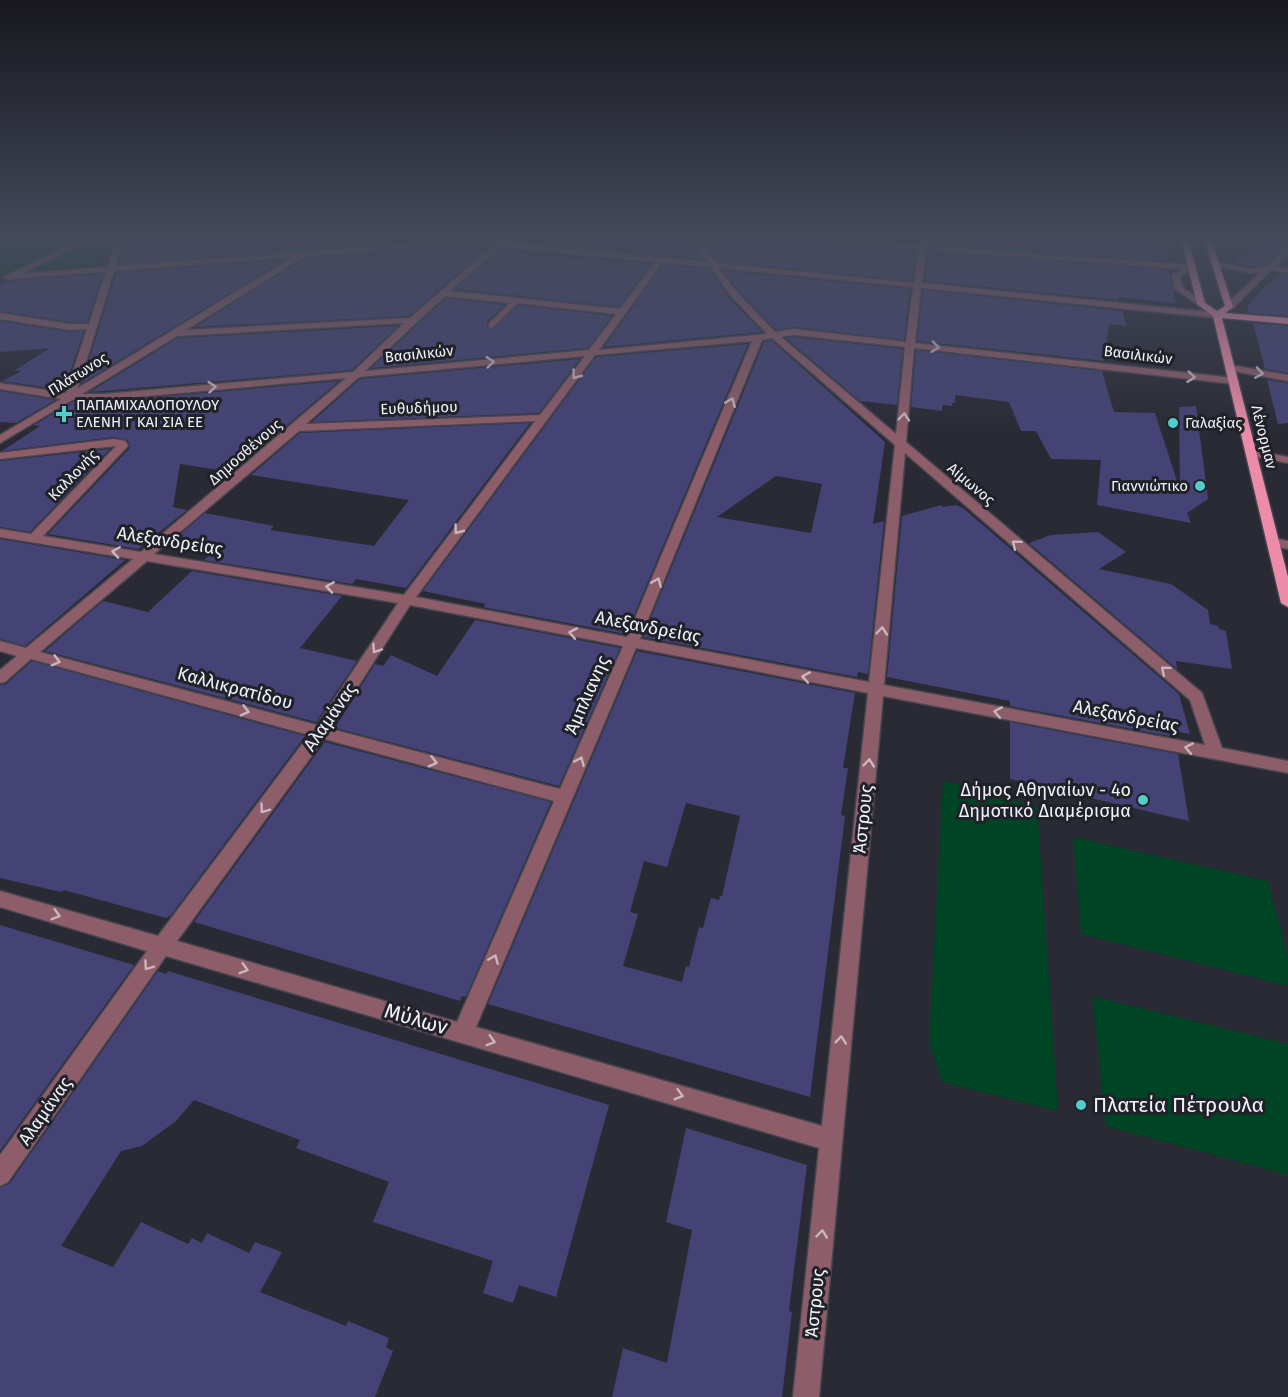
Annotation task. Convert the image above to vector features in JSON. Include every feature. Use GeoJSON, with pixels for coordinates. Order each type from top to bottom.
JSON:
{"type":"FeatureCollection","features":[{"type":"Feature","properties":{"kind":"main road"},"geometry":{"type":"LineString","coordinates":[[1206,307],[1217,315],[1288,321]]}},
{"type":"Feature","properties":{"kind":"main road"},"geometry":{"type":"LineString","coordinates":[[1217,315],[1229,307]]}},
{"type":"Feature","properties":{"kind":"main road","name":"Λένορμαν"},"geometry":{"type":"LineString","coordinates":[[1217,315],[1288,603]]}},
{"type":"Feature","properties":{"kind":"street"},"geometry":{"type":"LineString","coordinates":[[70,397],[98,307]]}},
{"type":"Feature","properties":{"kind":"street","name":"Πλάτωνος"},"geometry":{"type":"LineString","coordinates":[[0,440],[215,307]]}},
{"type":"Feature","properties":{"kind":"street","name":"Δημοσθένους"},"geometry":{"type":"LineString","coordinates":[[0,678],[296,428],[427,307]]}},
{"type":"Feature","properties":{"kind":"street"},"geometry":{"type":"LineString","coordinates":[[492,325],[509,307]]}},
{"type":"Feature","properties":{"kind":"street"},"geometry":{"type":"LineString","coordinates":[[579,307],[621,312]]}},
{"type":"Feature","properties":{"kind":"street","name":"Αλαμάνας"},"geometry":{"type":"LineString","coordinates":[[0,1174],[163,945],[321,731],[420,580],[625,307]]}},
{"type":"Feature","properties":{"kind":"street","name":"Αίμωνος"},"geometry":{"type":"LineString","coordinates":[[745,307],[765,336],[902,447],[1197,697],[1216,753]]}},
{"type":"Feature","properties":{"kind":"street","name":"Άστρους"},"geometry":{"type":"LineString","coordinates":[[806,1397],[915,307]]}},
{"type":"Feature","properties":{"kind":"street"},"geometry":{"type":"LineString","coordinates":[[1139,307],[1217,315]]}},
{"type":"Feature","properties":{"kind":"street"},"geometry":{"type":"LineString","coordinates":[[0,316],[70,327],[92,326]]}},
{"type":"Feature","properties":{"kind":"street"},"geometry":{"type":"LineString","coordinates":[[172,333],[412,320]]}},
{"type":"Feature","properties":{"kind":"street","name":"Βασιλικών"},"geometry":{"type":"LineString","coordinates":[[0,386],[70,397],[104,397],[794,332],[1234,381]]}},
{"type":"Feature","properties":{"kind":"street","name":"Άμπλιανης"},"geometry":{"type":"LineString","coordinates":[[463,1032],[765,336]]}},
{"type":"Feature","properties":{"kind":"street"},"geometry":{"type":"LineString","coordinates":[[1230,368],[1288,378]]}},
{"type":"Feature","properties":{"kind":"street","name":"Ευθυδήμου"},"geometry":{"type":"LineString","coordinates":[[296,428],[543,418]]}},
{"type":"Feature","properties":{"kind":"street","name":"Καλλονής"},"geometry":{"type":"LineString","coordinates":[[0,456],[114,442],[121,442],[123,446],[34,539]]}},
{"type":"Feature","properties":{"kind":"street"},"geometry":{"type":"LineString","coordinates":[[1251,453],[1288,460]]}},
{"type":"Feature","properties":{"kind":"street","name":"Αλεξανδρείας"},"geometry":{"type":"LineString","coordinates":[[0,533],[408,600],[1288,767]]}},
{"type":"Feature","properties":{"kind":"street"},"geometry":{"type":"LineString","coordinates":[[1273,542],[1288,545]]}},
{"type":"Feature","properties":{"kind":"street","name":"Καλλικρατίδου"},"geometry":{"type":"LineString","coordinates":[[0,646],[564,797]]}},
{"type":"Feature","properties":{"kind":"street","name":"Μύλων"},"geometry":{"type":"LineString","coordinates":[[0,899],[831,1140]]}},
{"type":"Feature","properties":{"kind":"green space"},"geometry":{"type":"Polygon","coordinates":[[[943,781],[995,792],[995,796],[1037,806],[1058,1111],[942,1082],[929,1043],[943,781]]]}},
{"type":"Feature","properties":{"kind":"green space"},"geometry":{"type":"Polygon","coordinates":[[[1073,837],[1268,881],[1288,957],[1288,986],[1081,934],[1073,837]]]}},
{"type":"Feature","properties":{"kind":"green space"},"geometry":{"type":"Polygon","coordinates":[[[1092,996],[1288,1044],[1288,1175],[1106,1126],[1092,996]]]}},
{"type":"Feature","properties":{"kind":"building"},"geometry":{"type":"Polygon","coordinates":[[[0,307],[92,307],[87,322],[70,322],[0,311],[0,307]]]}},
{"type":"Feature","properties":{"kind":"building"},"geometry":{"type":"Polygon","coordinates":[[[105,307],[206,307],[82,383],[105,307]]]}},
{"type":"Feature","properties":{"kind":"building"},"geometry":{"type":"Polygon","coordinates":[[[227,307],[419,307],[409,316],[195,327],[227,307]]]}},
{"type":"Feature","properties":{"kind":"building"},"geometry":{"type":"Polygon","coordinates":[[[436,307],[503,307],[487,321],[487,328],[491,330],[517,307],[538,307],[612,316],[588,348],[371,368],[436,307]]]}},
{"type":"Feature","properties":{"kind":"building"},"geometry":{"type":"Polygon","coordinates":[[[633,307],[738,307],[762,332],[604,347],[633,307]]]}},
{"type":"Feature","properties":{"kind":"building"},"geometry":{"type":"Polygon","coordinates":[[[754,307],[908,307],[904,340],[794,327],[776,330],[754,307]]]}},
{"type":"Feature","properties":{"kind":"building"},"geometry":{"type":"Polygon","coordinates":[[[921,307],[1086,307],[1122,311],[1127,326],[1109,324],[1104,361],[917,341],[921,307]]]}},
{"type":"Feature","properties":{"kind":"building"},"geometry":{"type":"Polygon","coordinates":[[[1247,307],[1288,307],[1288,316],[1249,313],[1247,307]]]}},
{"type":"Feature","properties":{"kind":"building"},"geometry":{"type":"Polygon","coordinates":[[[0,321],[70,332],[84,331],[64,390],[2,381],[22,371],[15,370],[50,348],[0,352],[0,321]]]}},
{"type":"Feature","properties":{"kind":"building"},"geometry":{"type":"Polygon","coordinates":[[[1253,323],[1288,326],[1288,373],[1265,369],[1253,323]]]}},
{"type":"Feature","properties":{"kind":"building"},"geometry":{"type":"Polygon","coordinates":[[[398,326],[352,370],[90,392],[178,338],[398,326]]]}},
{"type":"Feature","properties":{"kind":"building"},"geometry":{"type":"Polygon","coordinates":[[[786,338],[903,349],[897,405],[860,401],[786,338]]]}},
{"type":"Feature","properties":{"kind":"building"},"geometry":{"type":"Polygon","coordinates":[[[771,340],[885,442],[873,524],[884,521],[868,674],[858,672],[857,677],[643,637],[764,342],[771,340]],[[776,476],[717,517],[811,533],[822,484],[776,476]]]}},
{"type":"Feature","properties":{"kind":"building"},"geometry":{"type":"Polygon","coordinates":[[[748,344],[626,634],[483,607],[486,604],[423,591],[596,357],[748,344]]]}},
{"type":"Feature","properties":{"kind":"building"},"geometry":{"type":"Polygon","coordinates":[[[916,350],[1102,371],[1114,412],[1155,413],[1180,490],[1179,407],[1196,406],[1208,499],[1187,513],[1191,523],[1097,505],[1101,460],[1051,459],[1036,431],[1021,431],[1009,402],[955,395],[955,403],[952,403],[952,406],[942,405],[942,411],[911,407],[916,350]]]}},
{"type":"Feature","properties":{"kind":"building"},"geometry":{"type":"Polygon","coordinates":[[[580,359],[539,413],[312,422],[360,379],[580,359]]]}},
{"type":"Feature","properties":{"kind":"building"},"geometry":{"type":"Polygon","coordinates":[[[1267,380],[1288,383],[1288,423],[1278,424],[1267,380]]]}},
{"type":"Feature","properties":{"kind":"building"},"geometry":{"type":"Polygon","coordinates":[[[339,381],[232,472],[180,464],[173,507],[187,510],[138,549],[48,534],[129,449],[130,444],[127,440],[114,437],[2,451],[40,426],[34,425],[73,402],[104,402],[339,381]]]}},
{"type":"Feature","properties":{"kind":"building"},"geometry":{"type":"Polygon","coordinates":[[[0,391],[55,400],[16,423],[0,422],[0,391]]]}},
{"type":"Feature","properties":{"kind":"building"},"geometry":{"type":"Polygon","coordinates":[[[530,423],[406,588],[356,579],[352,584],[204,560],[211,554],[167,546],[205,513],[274,526],[270,530],[374,546],[409,500],[251,475],[300,433],[530,423]]]}},
{"type":"Feature","properties":{"kind":"building"},"geometry":{"type":"Polygon","coordinates":[[[110,449],[30,532],[0,527],[0,461],[110,449]]]}},
{"type":"Feature","properties":{"kind":"building"},"geometry":{"type":"Polygon","coordinates":[[[941,505],[943,507],[956,505],[963,508],[1179,694],[1190,734],[1174,731],[1175,737],[1010,706],[1010,701],[887,677],[902,516],[941,505]]]}},
{"type":"Feature","properties":{"kind":"building"},"geometry":{"type":"Polygon","coordinates":[[[1098,532],[1126,552],[1099,569],[1171,584],[1208,610],[1210,624],[1226,631],[1232,669],[1176,661],[1177,669],[1029,543],[1051,535],[1098,532]]]}},
{"type":"Feature","properties":{"kind":"building"},"geometry":{"type":"Polygon","coordinates":[[[0,539],[125,560],[25,646],[0,639],[0,539]]]}},
{"type":"Feature","properties":{"kind":"building"},"geometry":{"type":"Polygon","coordinates":[[[192,571],[342,596],[300,648],[357,661],[316,722],[45,651],[103,601],[148,612],[192,571]]]}},
{"type":"Feature","properties":{"kind":"building"},"geometry":{"type":"Polygon","coordinates":[[[475,620],[620,648],[559,786],[335,728],[375,664],[383,666],[391,655],[437,676],[475,620]]]}},
{"type":"Feature","properties":{"kind":"building"},"geometry":{"type":"Polygon","coordinates":[[[637,651],[855,693],[843,768],[848,768],[841,815],[845,816],[810,1097],[488,1004],[637,651]],[[686,803],[667,867],[644,861],[630,912],[638,914],[623,966],[682,982],[686,966],[689,967],[699,927],[703,928],[711,898],[719,900],[722,896],[740,816],[686,803]]]}},
{"type":"Feature","properties":{"kind":"building"},"geometry":{"type":"Polygon","coordinates":[[[32,661],[305,736],[171,915],[166,918],[64,890],[61,892],[0,878],[0,685],[6,684],[32,661]]]}},
{"type":"Feature","properties":{"kind":"building","name":"Δήμος Αθηναίων - 4ο Δημοτικό Διαμέρισμα"},"geometry":{"type":"Polygon","coordinates":[[[1010,722],[1178,754],[1189,821],[1010,779],[1010,722]]]}},
{"type":"Feature","properties":{"kind":"building"},"geometry":{"type":"Polygon","coordinates":[[[325,742],[551,802],[466,997],[462,996],[460,1001],[194,922],[325,742]]]}},
{"type":"Feature","properties":{"kind":"building"},"geometry":{"type":"Polygon","coordinates":[[[0,925],[134,965],[0,1151],[0,925]]]}},
{"type":"Feature","properties":{"kind":"building"},"geometry":{"type":"Polygon","coordinates":[[[158,971],[166,974],[168,971],[609,1105],[556,1297],[519,1285],[513,1303],[483,1293],[493,1261],[373,1222],[389,1182],[296,1148],[300,1140],[194,1100],[176,1121],[142,1146],[121,1151],[61,1246],[113,1267],[141,1222],[188,1244],[192,1238],[202,1243],[207,1233],[249,1253],[255,1242],[282,1252],[260,1292],[346,1326],[348,1321],[389,1338],[386,1347],[393,1351],[375,1397],[0,1397],[0,1188],[10,1183],[158,971]]]}},
{"type":"Feature","properties":{"kind":"building"},"geometry":{"type":"Polygon","coordinates":[[[686,1128],[807,1165],[789,1311],[792,1312],[782,1397],[612,1397],[623,1348],[667,1363],[692,1230],[666,1222],[686,1128]]]}},
{"type":"Feature","properties":{"kind":"place","name":"ΠΑΠΑΜΙΧΑΛΟΠΟΥΛΟΥ ΕΛΕΝΗ Γ ΚΑΙ ΣΙΑ ΕΕ"},"geometry":{"type":"Point","coordinates":[64,414]}},
{"type":"Feature","properties":{"kind":"place","name":"Γαλαξίας"},"geometry":{"type":"Point","coordinates":[1173,423]}},
{"type":"Feature","properties":{"kind":"place","name":"Γιαννιώτικο"},"geometry":{"type":"Point","coordinates":[1200,486]}},
{"type":"Feature","properties":{"kind":"place","name":"Δήμος Αθηναίων - 4ο Δημοτικό Διαμέρισμα"},"geometry":{"type":"Point","coordinates":[1143,800]}},
{"type":"Feature","properties":{"kind":"place","name":"Πλατεία Πέτρουλα"},"geometry":{"type":"Point","coordinates":[1081,1105]}}]}
